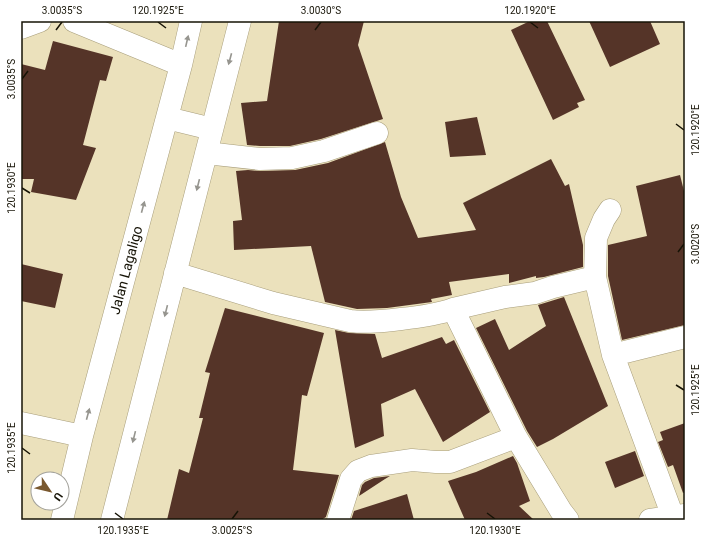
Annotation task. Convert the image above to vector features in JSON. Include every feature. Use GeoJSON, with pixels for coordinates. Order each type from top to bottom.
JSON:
{"type":"FeatureCollection","features":[{"type":"Feature","properties":{"kind":"street"},"geometry":{"type":"LineString","coordinates":[[21,28],[40,21]]}},
{"type":"Feature","properties":{"kind":"street"},"geometry":{"type":"LineString","coordinates":[[74,21],[181,65]]}},
{"type":"Feature","properties":{"kind":"street","name":"Jalan Lagaligo"},"geometry":{"type":"LineString","coordinates":[[62,520],[82,436],[181,65],[191,21]]}},
{"type":"Feature","properties":{"kind":"street"},"geometry":{"type":"LineString","coordinates":[[112,520],[240,21]]}},
{"type":"Feature","properties":{"kind":"street"},"geometry":{"type":"LineString","coordinates":[[167,118],[212,129]]}},
{"type":"Feature","properties":{"kind":"street"},"geometry":{"type":"LineString","coordinates":[[206,153],[260,159],[292,158],[324,151],[377,133]]}},
{"type":"Feature","properties":{"kind":"street"},"geometry":{"type":"LineString","coordinates":[[610,210],[604,219],[596,238],[595,277],[613,354],[679,516],[650,520]]}},
{"type":"Feature","properties":{"kind":"street"},"geometry":{"type":"LineString","coordinates":[[175,273],[267,301],[350,322],[362,323],[439,314],[453,309],[504,297],[535,293],[595,277]]}},
{"type":"Feature","properties":{"kind":"street"},"geometry":{"type":"LineString","coordinates":[[453,309],[516,437],[568,520]]}},
{"type":"Feature","properties":{"kind":"street"},"geometry":{"type":"LineString","coordinates":[[613,354],[685,337]]}},
{"type":"Feature","properties":{"kind":"street"},"geometry":{"type":"LineString","coordinates":[[21,422],[82,436]]}},
{"type":"Feature","properties":{"kind":"street"},"geometry":{"type":"LineString","coordinates":[[338,520],[351,480],[358,470],[371,466],[412,460],[450,462],[516,437]]}},
{"type":"Feature","properties":{"kind":"building"},"geometry":{"type":"Polygon","coordinates":[[[279,21],[364,21],[358,45],[383,119],[321,139],[290,146],[247,145],[241,103],[267,101],[279,21]]]}},
{"type":"Feature","properties":{"kind":"building"},"geometry":{"type":"Polygon","coordinates":[[[530,21],[547,21],[585,100],[577,103],[579,107],[553,120],[511,30],[530,21]]]}},
{"type":"Feature","properties":{"kind":"building"},"geometry":{"type":"Polygon","coordinates":[[[589,21],[650,21],[660,44],[610,67],[589,21]]]}},
{"type":"Feature","properties":{"kind":"building"},"geometry":{"type":"Polygon","coordinates":[[[53,41],[113,57],[106,81],[100,80],[83,145],[96,148],[76,200],[31,192],[34,179],[21,179],[21,64],[45,70],[53,41]]]}},
{"type":"Feature","properties":{"kind":"building"},"geometry":{"type":"Polygon","coordinates":[[[477,117],[486,155],[450,157],[445,122],[477,117]]]}},
{"type":"Feature","properties":{"kind":"building"},"geometry":{"type":"Polygon","coordinates":[[[385,142],[401,197],[418,238],[476,230],[463,203],[551,159],[565,186],[569,184],[583,245],[583,267],[544,277],[536,278],[536,276],[509,283],[509,274],[449,282],[452,295],[431,299],[432,302],[387,308],[357,309],[325,302],[311,246],[234,250],[233,221],[242,220],[236,171],[295,170],[328,163],[385,142]]]}},
{"type":"Feature","properties":{"kind":"building"},"geometry":{"type":"Polygon","coordinates":[[[680,175],[685,195],[685,325],[622,340],[608,276],[608,245],[647,236],[636,186],[680,175]]]}},
{"type":"Feature","properties":{"kind":"building"},"geometry":{"type":"Polygon","coordinates":[[[21,264],[63,274],[55,308],[21,301],[21,264]]]}},
{"type":"Feature","properties":{"kind":"building"},"geometry":{"type":"Polygon","coordinates":[[[564,297],[608,406],[537,447],[527,431],[476,328],[495,319],[509,350],[546,326],[538,305],[564,297]]]}},
{"type":"Feature","properties":{"kind":"building"},"geometry":{"type":"Polygon","coordinates":[[[225,308],[324,333],[307,396],[302,395],[293,470],[339,475],[326,517],[321,520],[167,520],[179,469],[189,473],[203,418],[199,418],[210,373],[205,372],[225,308]]]}},
{"type":"Feature","properties":{"kind":"building"},"geometry":{"type":"Polygon","coordinates":[[[335,330],[349,333],[375,334],[382,358],[442,337],[446,344],[454,340],[490,412],[443,442],[415,389],[381,404],[384,436],[355,448],[335,330]]]}},
{"type":"Feature","properties":{"kind":"building"},"geometry":{"type":"Polygon","coordinates":[[[685,423],[685,492],[683,493],[673,465],[668,467],[658,442],[663,440],[660,432],[685,423]]]}},
{"type":"Feature","properties":{"kind":"building"},"geometry":{"type":"Polygon","coordinates":[[[635,451],[644,476],[615,488],[605,462],[635,451]]]}},
{"type":"Feature","properties":{"kind":"building"},"geometry":{"type":"Polygon","coordinates":[[[513,456],[517,463],[530,501],[519,506],[534,520],[465,520],[448,481],[476,472],[513,456]]]}},
{"type":"Feature","properties":{"kind":"building"},"geometry":{"type":"Polygon","coordinates":[[[390,476],[359,496],[362,485],[365,482],[374,478],[390,476]]]}},
{"type":"Feature","properties":{"kind":"building"},"geometry":{"type":"Polygon","coordinates":[[[407,494],[414,520],[351,520],[354,511],[407,494]]]}}]}
